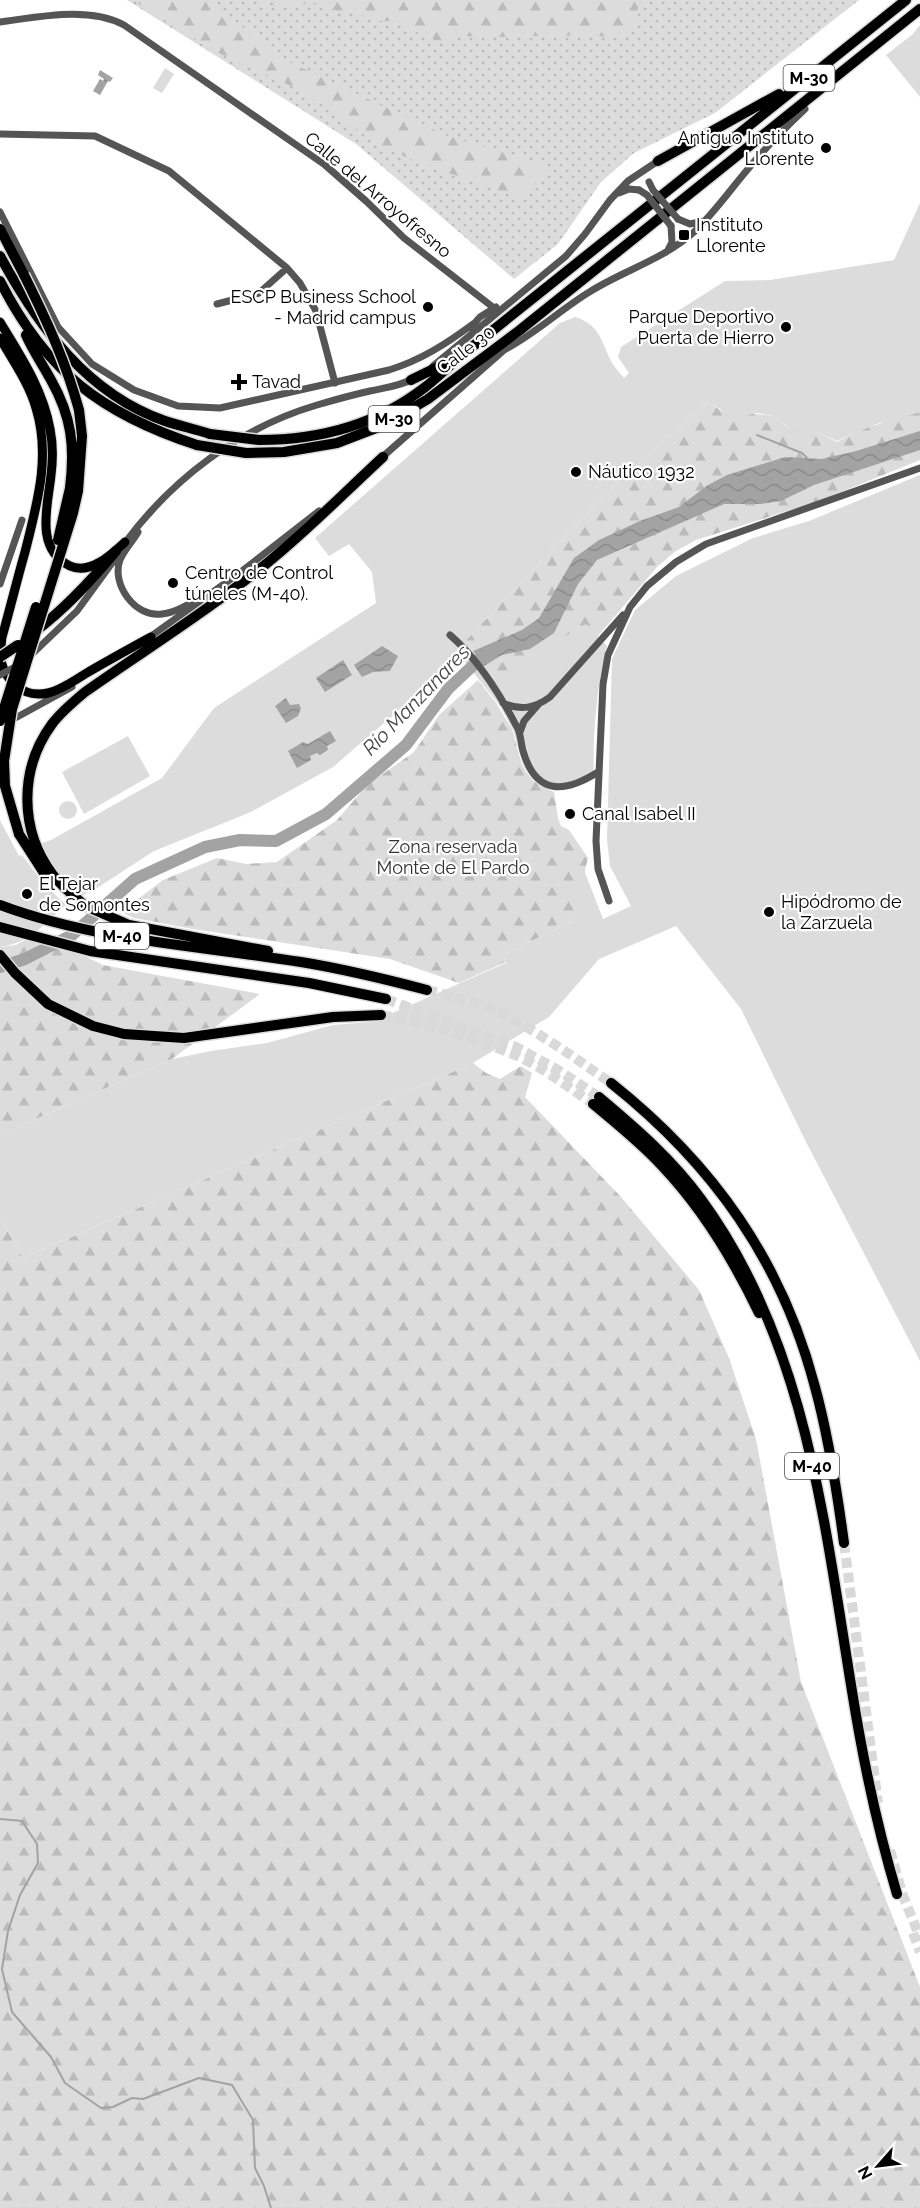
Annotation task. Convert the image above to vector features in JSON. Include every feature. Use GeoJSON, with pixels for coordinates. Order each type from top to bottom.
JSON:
{"type":"FeatureCollection","features":[{"type":"Feature","properties":{"kind":"highway","name":"Calle 30"},"geometry":{"type":"LineString","coordinates":[[0,256],[21,294],[58,346],[80,369],[116,397],[164,421],[210,434],[260,440],[308,438],[355,426],[378,416],[422,389],[906,0]]}},
{"type":"Feature","properties":{"kind":"highway","name":"Calle 30"},"geometry":{"type":"LineString","coordinates":[[0,281],[18,316],[31,335],[74,381],[113,410],[158,432],[197,445],[246,453],[308,449],[337,443],[376,429],[428,399],[520,330],[920,9]]}},
{"type":"Feature","properties":{"kind":"highway"},"geometry":{"type":"LineString","coordinates":[[658,161],[773,99],[824,59],[848,47]]}},
{"type":"Feature","properties":{"kind":"highway"},"geometry":{"type":"LineString","coordinates":[[805,109],[822,88]]}},
{"type":"Feature","properties":{"kind":"highway"},"geometry":{"type":"LineString","coordinates":[[0,229],[70,375],[79,410],[82,436],[74,489],[0,721]]}},
{"type":"Feature","properties":{"kind":"highway"},"geometry":{"type":"LineString","coordinates":[[18,316],[27,338],[65,407],[71,432],[74,461],[73,513],[12,709],[6,742],[4,786],[19,834],[34,859],[75,902],[129,925],[247,951],[292,955],[302,962],[360,973],[427,990]]}},
{"type":"Feature","properties":{"kind":"highway"},"geometry":{"type":"LineString","coordinates":[[504,350],[520,330]]}},
{"type":"Feature","properties":{"kind":"highway"},"geometry":{"type":"LineString","coordinates":[[411,380],[462,355]]}},
{"type":"Feature","properties":{"kind":"highway"},"geometry":{"type":"LineString","coordinates":[[86,907],[53,875],[41,856],[31,832],[27,810],[29,773],[44,736],[65,710],[85,692],[229,593],[263,566],[383,456]]}},
{"type":"Feature","properties":{"kind":"highway"},"geometry":{"type":"LineString","coordinates":[[0,655],[18,645],[69,604],[116,551]]}},
{"type":"Feature","properties":{"kind":"highway","name":"M-40"},"geometry":{"type":"LineString","coordinates":[[0,905],[28,916],[90,931],[247,951]]}},
{"type":"Feature","properties":{"kind":"highway","name":"M-40"},"geometry":{"type":"LineString","coordinates":[[0,927],[90,951],[309,983],[386,999]]}},
{"type":"Feature","properties":{"kind":"highway"},"geometry":{"type":"LineString","coordinates":[[0,955],[15,973],[48,1004],[93,1026],[124,1034],[184,1038],[333,1017],[381,1015]]}},
{"type":"Feature","properties":{"kind":"highway","name":"M-40"},"geometry":{"type":"LineString","coordinates":[[611,1083],[646,1111],[682,1146],[718,1187],[747,1229],[775,1279],[798,1331],[815,1386],[828,1440],[844,1543]]}},
{"type":"Feature","properties":{"kind":"highway","name":"M-40"},"geometry":{"type":"LineString","coordinates":[[596,1100],[639,1131],[701,1198],[729,1240],[756,1288],[777,1336],[790,1374],[821,1507],[871,1796],[897,1894]]}},
{"type":"Feature","properties":{"kind":"main road"},"geometry":{"type":"LineString","coordinates":[[0,322],[33,378],[48,419],[52,441],[46,512],[48,541],[56,555],[70,566],[89,567],[96,565],[125,542]]}},
{"type":"Feature","properties":{"kind":"main road"},"geometry":{"type":"LineString","coordinates":[[0,338],[4,355],[33,399],[43,442],[42,485],[0,655],[3,669],[10,681],[30,692],[47,693],[64,686],[150,637]]}},
{"type":"Feature","properties":{"kind":"main road"},"geometry":{"type":"LineString","coordinates":[[0,620],[24,552]]}},
{"type":"Feature","properties":{"kind":"street","name":"Calle del Arroyofresno"},"geometry":{"type":"LineString","coordinates":[[0,22],[78,15],[112,19],[325,165],[404,238],[494,308]]}},
{"type":"Feature","properties":{"kind":"street"},"geometry":{"type":"LineString","coordinates":[[0,726],[70,688],[150,637],[218,589],[321,510],[504,350],[522,341],[575,301],[608,281],[662,256],[685,240],[705,220],[773,140],[805,109]]}},
{"type":"Feature","properties":{"kind":"street"},"geometry":{"type":"LineString","coordinates":[[0,134],[95,136],[170,171],[287,268],[300,284],[316,310],[335,382]]}},
{"type":"Feature","properties":{"kind":"street"},"geometry":{"type":"LineString","coordinates":[[658,161],[650,171],[649,182],[653,190],[678,219],[690,224],[705,220]]}},
{"type":"Feature","properties":{"kind":"street"},"geometry":{"type":"LineString","coordinates":[[0,675],[43,645],[77,611],[125,542],[171,489],[185,477],[249,434],[291,414],[411,380],[445,357],[566,256],[610,200],[628,182],[658,161]]}},
{"type":"Feature","properties":{"kind":"street"},"geometry":{"type":"LineString","coordinates":[[610,200],[629,189],[639,190],[647,195],[670,226],[673,234],[672,242],[662,256]]}},
{"type":"Feature","properties":{"kind":"street"},"geometry":{"type":"LineString","coordinates":[[0,212],[58,327],[92,364],[134,390],[178,406],[220,408],[408,363],[435,350],[473,324]]}},
{"type":"Feature","properties":{"kind":"street"},"geometry":{"type":"LineString","coordinates":[[217,304],[259,293],[287,268]]}},
{"type":"Feature","properties":{"kind":"street","name":"Calle del Arroyofresno"},"geometry":{"type":"LineString","coordinates":[[479,298],[486,312]]}},
{"type":"Feature","properties":{"kind":"street"},"geometry":{"type":"LineString","coordinates":[[445,357],[486,312],[507,303]]}},
{"type":"Feature","properties":{"kind":"street"},"geometry":{"type":"LineString","coordinates":[[520,732],[524,721],[538,705],[550,696],[647,586],[676,562],[706,544],[920,468]]}},
{"type":"Feature","properties":{"kind":"street"},"geometry":{"type":"LineString","coordinates":[[147,517],[120,560],[118,575],[123,592],[130,601],[150,614],[160,615],[178,610],[218,589]]}},
{"type":"Feature","properties":{"kind":"street"},"geometry":{"type":"LineString","coordinates":[[0,584],[22,520]]}},
{"type":"Feature","properties":{"kind":"street"},"geometry":{"type":"LineString","coordinates":[[609,901],[598,869],[596,841],[603,684],[608,655],[630,607]]}},
{"type":"Feature","properties":{"kind":"street"},"geometry":{"type":"LineString","coordinates":[[450,635],[464,647],[504,703],[520,732],[530,770],[539,780],[550,785],[572,787],[598,772]]}},
{"type":"Feature","properties":{"kind":"street"},"geometry":{"type":"LineString","coordinates":[[504,703],[521,709],[538,705]]}},
{"type":"Feature","properties":{"kind":"green space"},"geometry":{"type":"Polygon","coordinates":[[[127,0],[859,0],[715,113],[634,153],[601,182],[558,244],[514,279],[356,144],[127,0]]]}},
{"type":"Feature","properties":{"kind":"green space"},"geometry":{"type":"Polygon","coordinates":[[[133,0],[205,0],[276,51],[274,55],[445,135],[549,167],[522,198],[417,162],[379,145],[304,92],[214,51],[133,0]]]}},
{"type":"Feature","properties":{"kind":"green space"},"geometry":{"type":"Polygon","coordinates":[[[258,0],[641,0],[632,27],[618,38],[587,35],[461,36],[453,41],[440,41],[391,21],[373,21],[354,11],[337,11],[320,3],[266,5],[258,0]]]}},
{"type":"Feature","properties":{"kind":"green space"},"geometry":{"type":"Polygon","coordinates":[[[920,25],[920,97],[886,55],[913,34],[920,25]]]}},
{"type":"Feature","properties":{"kind":"green space"},"geometry":{"type":"Polygon","coordinates":[[[165,68],[174,74],[162,93],[153,88],[165,68]]]}},
{"type":"Feature","properties":{"kind":"green space"},"geometry":{"type":"Polygon","coordinates":[[[920,203],[920,412],[890,422],[879,423],[837,441],[819,433],[792,430],[773,416],[757,413],[738,418],[708,403],[619,481],[466,640],[494,678],[586,624],[607,646],[600,677],[596,712],[594,778],[572,789],[556,790],[533,780],[523,765],[513,730],[500,706],[461,657],[333,767],[251,812],[154,851],[94,890],[80,896],[57,872],[39,844],[51,840],[162,778],[214,708],[376,603],[372,572],[349,544],[329,556],[315,538],[560,323],[575,317],[590,325],[599,335],[612,363],[624,378],[629,373],[618,357],[621,347],[725,281],[770,280],[894,260],[920,203]]]}},
{"type":"Feature","properties":{"kind":"green space"},"geometry":{"type":"Polygon","coordinates":[[[709,403],[720,410],[773,416],[790,429],[819,433],[837,442],[863,429],[920,411],[920,460],[819,501],[696,540],[676,551],[657,567],[597,637],[494,678],[466,640],[619,481],[700,408],[709,403]]]}},
{"type":"Feature","properties":{"kind":"green space","name":"Hipódromo de la Zarzuela"},"geometry":{"type":"Polygon","coordinates":[[[920,475],[920,1361],[805,1140],[741,1009],[676,926],[599,959],[549,1017],[473,1063],[23,1258],[0,1217],[0,1135],[172,1059],[267,1043],[333,1025],[372,1022],[506,963],[503,955],[573,921],[584,870],[603,919],[631,906],[610,866],[607,840],[612,659],[635,610],[676,576],[753,538],[809,521],[920,475]]]}},
{"type":"Feature","properties":{"kind":"green space","name":"Zona reservada Monte de El Pardo"},"geometry":{"type":"Polygon","coordinates":[[[478,680],[512,729],[522,765],[532,780],[554,792],[561,826],[569,830],[588,858],[573,921],[503,955],[506,962],[459,983],[390,959],[193,929],[134,918],[121,912],[163,880],[217,858],[246,864],[277,862],[337,820],[367,785],[414,752],[439,715],[478,680]]]}},
{"type":"Feature","properties":{"kind":"green space"},"geometry":{"type":"Polygon","coordinates":[[[128,736],[150,776],[84,814],[62,772],[128,736]]]}},
{"type":"Feature","properties":{"kind":"green space"},"geometry":{"type":"Polygon","coordinates":[[[68,801],[74,804],[77,810],[74,816],[68,819],[62,816],[59,810],[62,804],[68,801]]]}},
{"type":"Feature","properties":{"kind":"green space","name":"El Tejar de Somontes"},"geometry":{"type":"Polygon","coordinates":[[[0,820],[19,856],[22,855],[43,883],[66,905],[28,937],[11,945],[0,947],[0,820]]]}},
{"type":"Feature","properties":{"kind":"green space"},"geometry":{"type":"Polygon","coordinates":[[[38,933],[103,965],[260,994],[172,1059],[0,1135],[0,947],[16,945],[38,933]]]}},
{"type":"Feature","properties":{"kind":"green space"},"geometry":{"type":"Polygon","coordinates":[[[473,1063],[486,1073],[500,1079],[521,1066],[532,1073],[525,1097],[621,1197],[699,1290],[729,1358],[756,1439],[801,1682],[920,1987],[920,2208],[0,2208],[0,1217],[23,1258],[473,1063]]]}},
{"type":"Feature","properties":{"kind":"water"},"geometry":{"type":"Polygon","coordinates":[[[100,70],[113,78],[110,82],[108,81],[100,95],[93,91],[100,79],[103,81],[104,79],[98,75],[100,70]]]}},
{"type":"Feature","properties":{"kind":"water"},"geometry":{"type":"Polygon","coordinates":[[[920,431],[920,450],[814,485],[781,501],[761,504],[724,504],[597,560],[578,584],[554,633],[530,649],[502,655],[484,666],[473,651],[522,630],[539,618],[574,558],[599,540],[640,521],[679,507],[708,485],[727,475],[785,457],[822,459],[920,431]]]}},
{"type":"Feature","properties":{"kind":"water"},"geometry":{"type":"Polygon","coordinates":[[[382,646],[398,656],[390,671],[373,672],[362,677],[354,665],[382,646]]]}},
{"type":"Feature","properties":{"kind":"water"},"geometry":{"type":"Polygon","coordinates":[[[343,660],[352,675],[325,692],[316,678],[343,660]]]}},
{"type":"Feature","properties":{"kind":"water"},"geometry":{"type":"Polygon","coordinates":[[[286,698],[290,705],[299,704],[301,708],[298,716],[286,723],[275,706],[286,698]]]}},
{"type":"Feature","properties":{"kind":"water"},"geometry":{"type":"Polygon","coordinates":[[[330,731],[336,741],[327,746],[328,750],[320,755],[317,753],[310,756],[311,760],[297,768],[288,751],[303,742],[308,744],[330,731]]]}},
{"type":"Feature","properties":{"kind":"waterway"},"geometry":{"type":"LineString","coordinates":[[757,435],[802,453],[808,459]]}},
{"type":"Feature","properties":{"kind":"waterway","name":"Río Manzanares"},"geometry":{"type":"LineString","coordinates":[[0,967],[25,959],[72,935],[135,879],[205,847],[240,840],[276,841],[326,814],[406,745],[448,689],[482,657],[494,651]]}},
{"type":"Feature","properties":{"kind":"waterway"},"geometry":{"type":"LineString","coordinates":[[0,1819],[22,1821],[37,1844],[38,1863],[20,1895],[8,1931],[2,1969],[12,2012],[51,2057],[65,2083],[101,2108],[113,2107],[132,2098],[143,2099],[199,2078],[232,2085],[253,2120],[255,2168],[271,2208]]}},
{"type":"Feature","properties":{"kind":"tunnel"},"geometry":{"type":"LineString","coordinates":[[427,990],[476,1003],[510,1018],[545,1038],[611,1083]]}},
{"type":"Feature","properties":{"kind":"tunnel"},"geometry":{"type":"LineString","coordinates":[[386,999],[516,1047],[558,1070],[599,1097]]}},
{"type":"Feature","properties":{"kind":"tunnel"},"geometry":{"type":"LineString","coordinates":[[381,1015],[447,1031],[510,1053],[543,1070],[593,1104]]}},
{"type":"Feature","properties":{"kind":"tunnel"},"geometry":{"type":"LineString","coordinates":[[844,1543],[878,1803]]}},
{"type":"Feature","properties":{"kind":"tunnel"},"geometry":{"type":"LineString","coordinates":[[890,1850],[902,1893],[920,1938]]}},
{"type":"Feature","properties":{"kind":"tunnel"},"geometry":{"type":"LineString","coordinates":[[913,1933],[920,1952]]}},
{"type":"Feature","properties":{"kind":"place","name":"Antiguo Instituto Llorente"},"geometry":{"type":"Point","coordinates":[826,148]}},
{"type":"Feature","properties":{"kind":"place","name":"Instituto Llorente"},"geometry":{"type":"Point","coordinates":[684,235]}},
{"type":"Feature","properties":{"kind":"place","name":"ESCP Business School - Madrid campus"},"geometry":{"type":"Point","coordinates":[428,307]}},
{"type":"Feature","properties":{"kind":"place","name":"Parque Deportivo Puerta de Hierro"},"geometry":{"type":"Point","coordinates":[786,327]}},
{"type":"Feature","properties":{"kind":"place","name":"Tavad"},"geometry":{"type":"Point","coordinates":[239,382]}},
{"type":"Feature","properties":{"kind":"place","name":"Náutico 1932"},"geometry":{"type":"Point","coordinates":[576,472]}},
{"type":"Feature","properties":{"kind":"place","name":"Centro de Control túneles (M-40)."},"geometry":{"type":"Point","coordinates":[173,583]}},
{"type":"Feature","properties":{"kind":"place","name":"Canal Isabel II"},"geometry":{"type":"Point","coordinates":[570,814]}},
{"type":"Feature","properties":{"kind":"place","name":"El Tejar de Somontes"},"geometry":{"type":"Point","coordinates":[27,894]}},
{"type":"Feature","properties":{"kind":"place","name":"Hipódromo de la Zarzuela"},"geometry":{"type":"Point","coordinates":[769,912]}}]}
